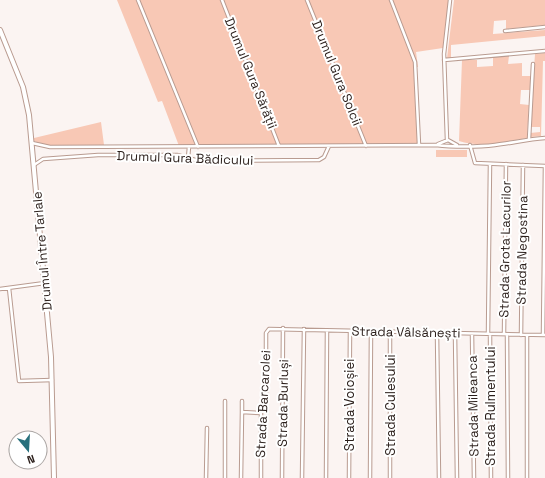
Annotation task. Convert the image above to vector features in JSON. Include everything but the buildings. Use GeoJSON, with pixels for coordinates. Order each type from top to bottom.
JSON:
{"type":"FeatureCollection","features":[{"type":"Feature","properties":{"kind":"main road","name":"Drumul Între Tarlale"},"geometry":{"type":"LineString","coordinates":[[0,30],[26,95],[32,143],[52,380],[54,478]]}},
{"type":"Feature","properties":{"kind":"street"},"geometry":{"type":"LineString","coordinates":[[138,0],[198,147]]}},
{"type":"Feature","properties":{"kind":"street","name":"Drumul Gura Sărății"},"geometry":{"type":"LineString","coordinates":[[222,0],[279,146]]}},
{"type":"Feature","properties":{"kind":"street","name":"Drumul Gura Solcii"},"geometry":{"type":"LineString","coordinates":[[307,0],[366,146]]}},
{"type":"Feature","properties":{"kind":"street"},"geometry":{"type":"LineString","coordinates":[[391,0],[414,62],[419,145]]}},
{"type":"Feature","properties":{"kind":"street"},"geometry":{"type":"LineString","coordinates":[[445,146],[447,141],[444,60],[450,0]]}},
{"type":"Feature","properties":{"kind":"street"},"geometry":{"type":"LineString","coordinates":[[505,31],[545,27]]}},
{"type":"Feature","properties":{"kind":"street"},"geometry":{"type":"LineString","coordinates":[[444,60],[545,51]]}},
{"type":"Feature","properties":{"kind":"street"},"geometry":{"type":"LineString","coordinates":[[529,139],[533,64]]}},
{"type":"Feature","properties":{"kind":"street"},"geometry":{"type":"LineString","coordinates":[[447,141],[450,146],[495,145],[529,139],[545,138]]}},
{"type":"Feature","properties":{"kind":"street"},"geometry":{"type":"LineString","coordinates":[[436,145],[447,141],[458,145]]}},
{"type":"Feature","properties":{"kind":"street","name":"Drumul Gura Bădicului"},"geometry":{"type":"LineString","coordinates":[[32,143],[50,147],[450,146]]}},
{"type":"Feature","properties":{"kind":"street"},"geometry":{"type":"LineString","coordinates":[[470,145],[474,163],[545,166],[544,335]]}},
{"type":"Feature","properties":{"kind":"street","name":"Drumul Gura Bădicului"},"geometry":{"type":"LineString","coordinates":[[34,165],[43,159],[98,155],[177,155],[199,161],[319,160],[324,157],[329,146]]}},
{"type":"Feature","properties":{"kind":"street"},"geometry":{"type":"LineString","coordinates":[[188,158],[189,147]]}},
{"type":"Feature","properties":{"kind":"street","name":"Strada Rulmentului"},"geometry":{"type":"LineString","coordinates":[[490,164],[489,334],[491,478]]}},
{"type":"Feature","properties":{"kind":"street","name":"Strada Grota Lacurilor"},"geometry":{"type":"LineString","coordinates":[[506,164],[505,334],[508,478]]}},
{"type":"Feature","properties":{"kind":"street","name":"Strada Negostina"},"geometry":{"type":"LineString","coordinates":[[521,334],[523,165]]}},
{"type":"Feature","properties":{"kind":"street"},"geometry":{"type":"LineString","coordinates":[[0,289],[45,283]]}},
{"type":"Feature","properties":{"kind":"street"},"geometry":{"type":"LineString","coordinates":[[9,288],[19,382],[52,380]]}},
{"type":"Feature","properties":{"kind":"street","name":"Strada Vâlsănești"},"geometry":{"type":"LineString","coordinates":[[267,330],[283,328],[438,334],[544,335]]}},
{"type":"Feature","properties":{"kind":"street","name":"Strada Burluși"},"geometry":{"type":"LineString","coordinates":[[282,478],[283,328]]}},
{"type":"Feature","properties":{"kind":"street"},"geometry":{"type":"LineString","coordinates":[[302,478],[304,329]]}},
{"type":"Feature","properties":{"kind":"street","name":"Strada Barcarolei"},"geometry":{"type":"LineString","coordinates":[[261,478],[261,413],[262,405],[266,396],[267,330]]}},
{"type":"Feature","properties":{"kind":"street"},"geometry":{"type":"LineString","coordinates":[[326,478],[327,330]]}},
{"type":"Feature","properties":{"kind":"street","name":"Strada Voioșiei"},"geometry":{"type":"LineString","coordinates":[[349,478],[350,331]]}},
{"type":"Feature","properties":{"kind":"street"},"geometry":{"type":"LineString","coordinates":[[370,478],[371,332]]}},
{"type":"Feature","properties":{"kind":"street","name":"Strada Culesului"},"geometry":{"type":"LineString","coordinates":[[390,332],[390,478]]}},
{"type":"Feature","properties":{"kind":"street"},"geometry":{"type":"LineString","coordinates":[[438,334],[439,478]]}},
{"type":"Feature","properties":{"kind":"street"},"geometry":{"type":"LineString","coordinates":[[455,334],[457,478]]}},
{"type":"Feature","properties":{"kind":"street","name":"Strada Mileanca"},"geometry":{"type":"LineString","coordinates":[[472,334],[474,478]]}},
{"type":"Feature","properties":{"kind":"street"},"geometry":{"type":"LineString","coordinates":[[527,335],[527,478]]}},
{"type":"Feature","properties":{"kind":"street"},"geometry":{"type":"LineString","coordinates":[[225,401],[225,478]]}},
{"type":"Feature","properties":{"kind":"street"},"geometry":{"type":"LineString","coordinates":[[241,478],[242,401]]}},
{"type":"Feature","properties":{"kind":"street"},"geometry":{"type":"LineString","coordinates":[[242,412],[261,413]]}},
{"type":"Feature","properties":{"kind":"street"},"geometry":{"type":"LineString","coordinates":[[206,478],[207,428]]}},
{"type":"Feature","properties":{"kind":"shaded area"},"geometry":{"type":"Polygon","coordinates":[[[117,0],[449,0],[443,48],[416,52],[418,67],[416,67],[418,85],[416,85],[418,143],[179,146],[162,101],[158,102],[117,0]]]}},
{"type":"Feature","properties":{"kind":"shaded area"},"geometry":{"type":"Polygon","coordinates":[[[454,0],[545,0],[545,25],[506,29],[506,20],[494,21],[493,34],[545,30],[545,36],[451,45],[451,58],[447,58],[454,0]]]}},
{"type":"Feature","properties":{"kind":"shaded area"},"geometry":{"type":"Polygon","coordinates":[[[545,53],[545,61],[543,61],[541,136],[531,137],[530,133],[540,132],[540,127],[530,127],[535,54],[545,53]]]}},
{"type":"Feature","properties":{"kind":"shaded area"},"geometry":{"type":"Polygon","coordinates":[[[509,56],[508,64],[522,63],[522,76],[531,76],[531,90],[521,90],[520,104],[529,105],[527,138],[502,143],[484,144],[459,141],[462,60],[477,60],[477,67],[493,66],[493,57],[509,56]]]}},
{"type":"Feature","properties":{"kind":"shaded area"},"geometry":{"type":"Polygon","coordinates":[[[101,122],[104,145],[45,145],[34,141],[34,138],[101,122]]]}},
{"type":"Feature","properties":{"kind":"shaded area"},"geometry":{"type":"Polygon","coordinates":[[[436,150],[467,150],[467,157],[436,157],[436,150]]]}}]}
